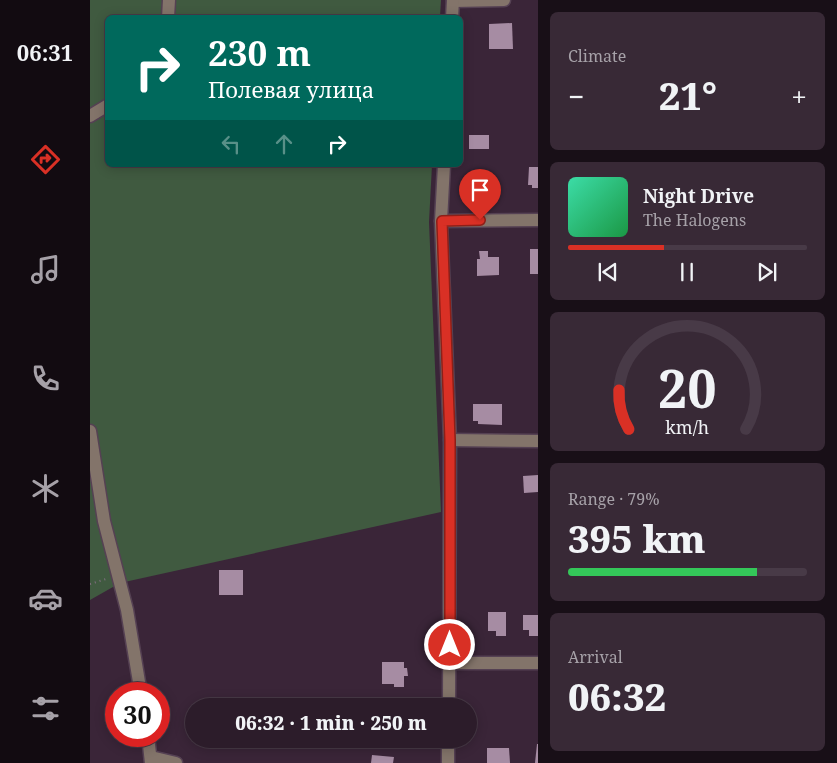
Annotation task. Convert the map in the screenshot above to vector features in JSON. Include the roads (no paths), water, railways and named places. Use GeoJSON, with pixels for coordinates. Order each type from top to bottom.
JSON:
{"type":"FeatureCollection","features":[{"type":"Feature","properties":{"kind":"street"},"geometry":{"type":"LineString","coordinates":[[168,15],[169,0]]}},
{"type":"Feature","properties":{"kind":"street"},"geometry":{"type":"LineString","coordinates":[[452,15],[453,0],[504,0]]}},
{"type":"Feature","properties":{"kind":"street"},"geometry":{"type":"LineString","coordinates":[[90,116],[105,107]]}},
{"type":"Feature","properties":{"kind":"street"},"geometry":{"type":"LineString","coordinates":[[444,167],[442,221],[450,440],[449,698]]}},
{"type":"Feature","properties":{"kind":"street"},"geometry":{"type":"LineString","coordinates":[[442,221],[538,220]]}},
{"type":"Feature","properties":{"kind":"street"},"geometry":{"type":"LineString","coordinates":[[90,431],[104,521],[127,610],[139,682]]}},
{"type":"Feature","properties":{"kind":"street"},"geometry":{"type":"LineString","coordinates":[[450,440],[538,441]]}},
{"type":"Feature","properties":{"kind":"street"},"geometry":{"type":"LineString","coordinates":[[450,663],[538,663]]}},
{"type":"Feature","properties":{"kind":"street"},"geometry":{"type":"LineString","coordinates":[[149,747],[151,760],[176,763]]}},
{"type":"Feature","properties":{"kind":"street"},"geometry":{"type":"LineString","coordinates":[[448,748],[448,763]]}}]}
